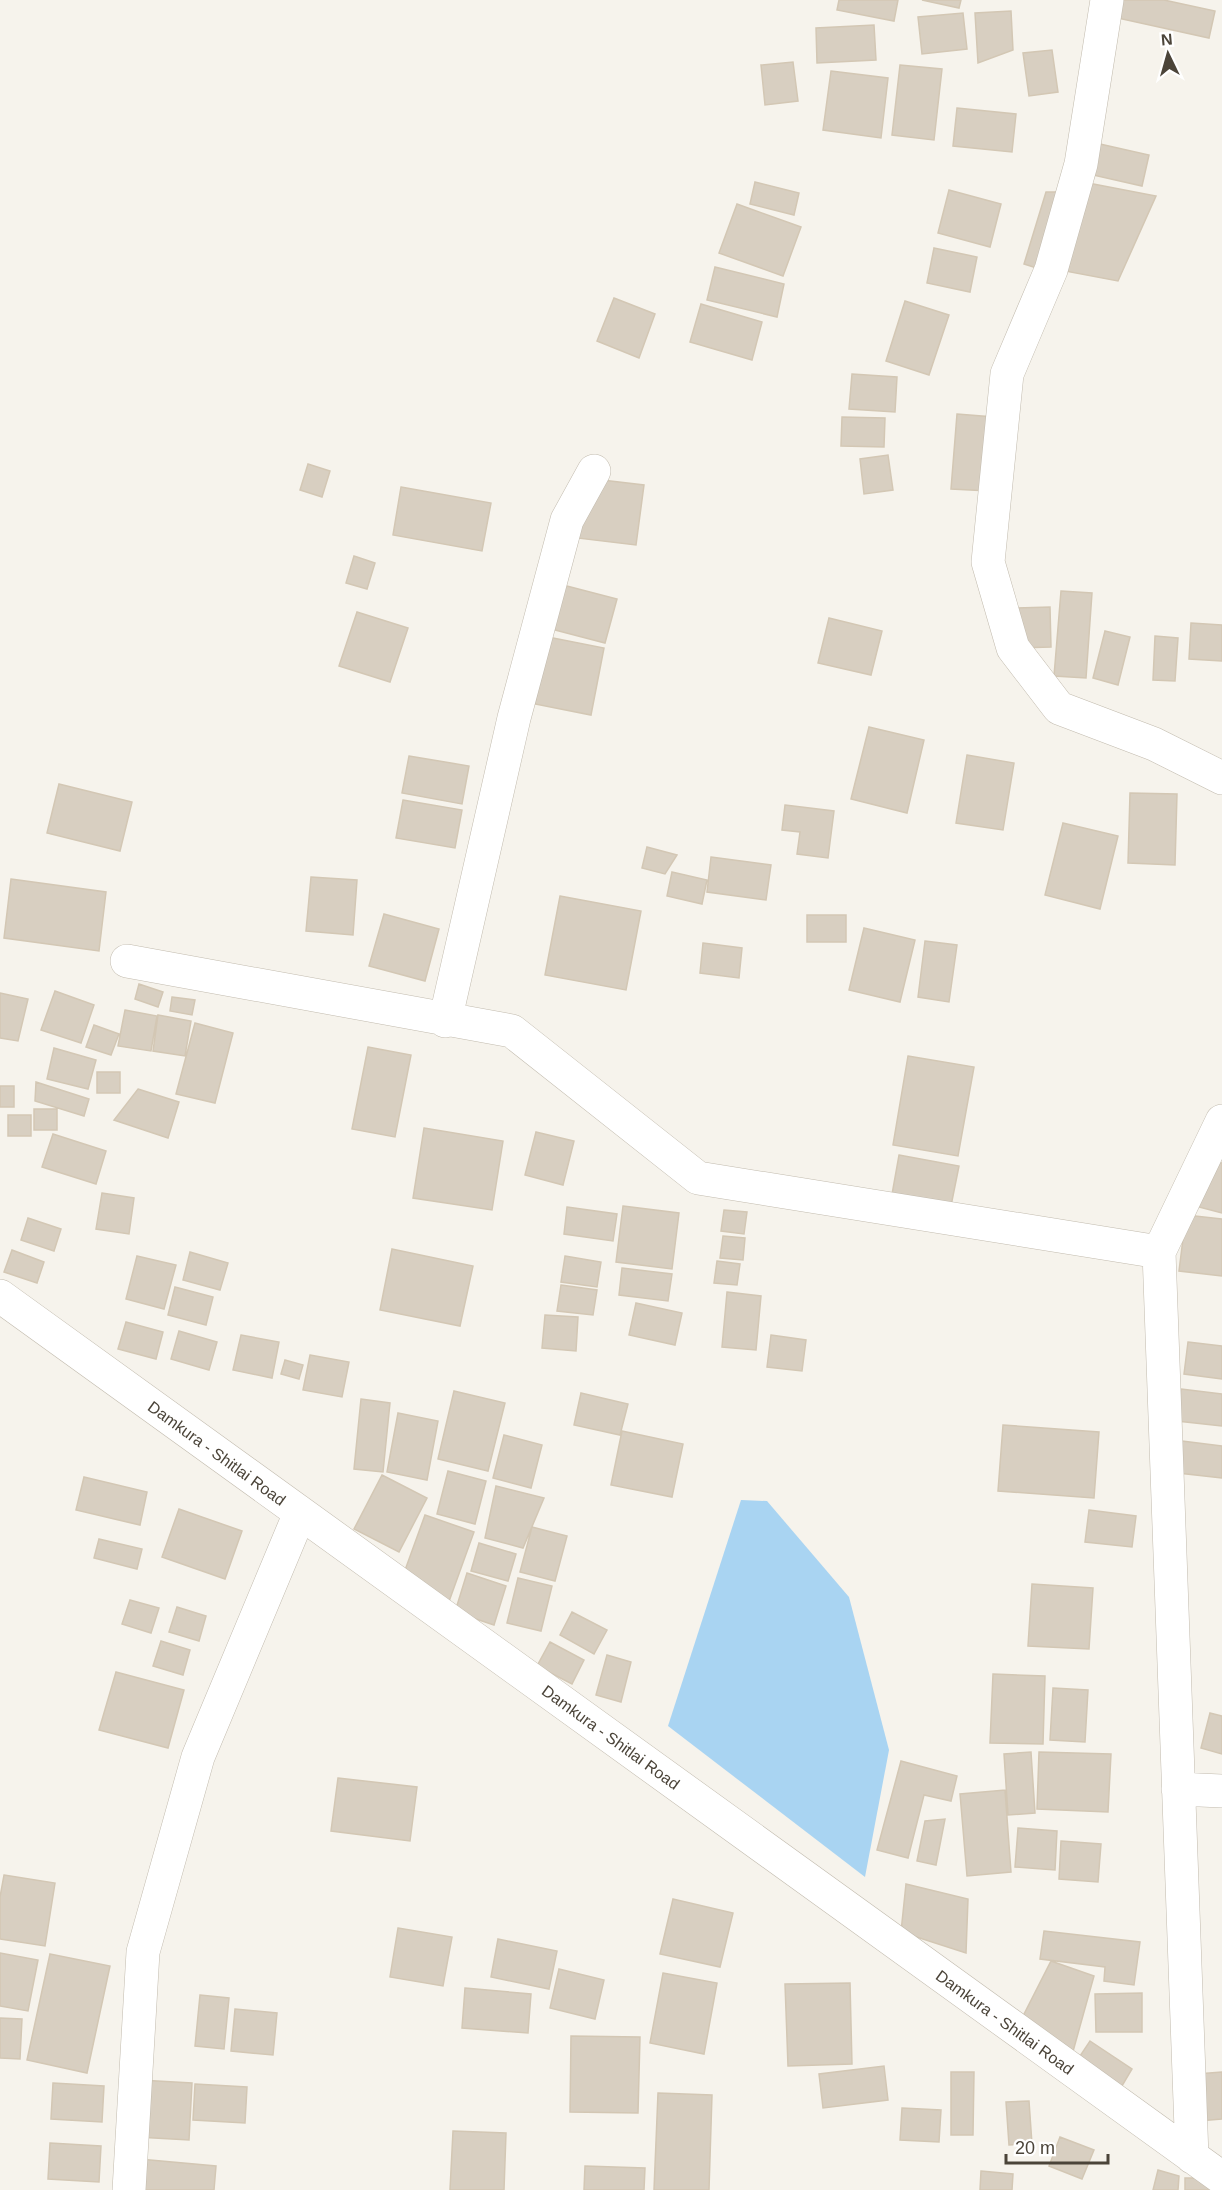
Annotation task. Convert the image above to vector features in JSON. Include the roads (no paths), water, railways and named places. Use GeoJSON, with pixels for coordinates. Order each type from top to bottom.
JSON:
{"type":"FeatureCollection","features":[{"type":"Feature","properties":{"kind":"street"},"geometry":{"type":"LineString","coordinates":[[1107,0],[1082,164],[1051,270],[1007,374],[988,562],[1013,648],[1059,708],[1154,744],[1222,778]]}},
{"type":"Feature","properties":{"kind":"street"},"geometry":{"type":"LineString","coordinates":[[445,1021],[514,718],[567,520],[594,471]]}},
{"type":"Feature","properties":{"kind":"street"},"geometry":{"type":"LineString","coordinates":[[127,961],[445,1021],[512,1031],[698,1178],[1159,1252]]}},
{"type":"Feature","properties":{"kind":"street"},"geometry":{"type":"LineString","coordinates":[[1192,2157],[1159,1252],[1222,1121]]}},
{"type":"Feature","properties":{"kind":"street","name":"Damkura - Shitlai Road"},"geometry":{"type":"LineString","coordinates":[[0,1296],[1222,2178]]}},
{"type":"Feature","properties":{"kind":"street"},"geometry":{"type":"LineString","coordinates":[[129,2190],[143,1952],[198,1757],[300,1513]]}},
{"type":"Feature","properties":{"kind":"street"},"geometry":{"type":"LineString","coordinates":[[1178,1789],[1222,1791]]}},
{"type":"Feature","properties":{"kind":"water"},"geometry":{"type":"Polygon","coordinates":[[[741,1500],[767,1501],[849,1597],[889,1750],[865,1877],[668,1726],[741,1500]]]}}]}
